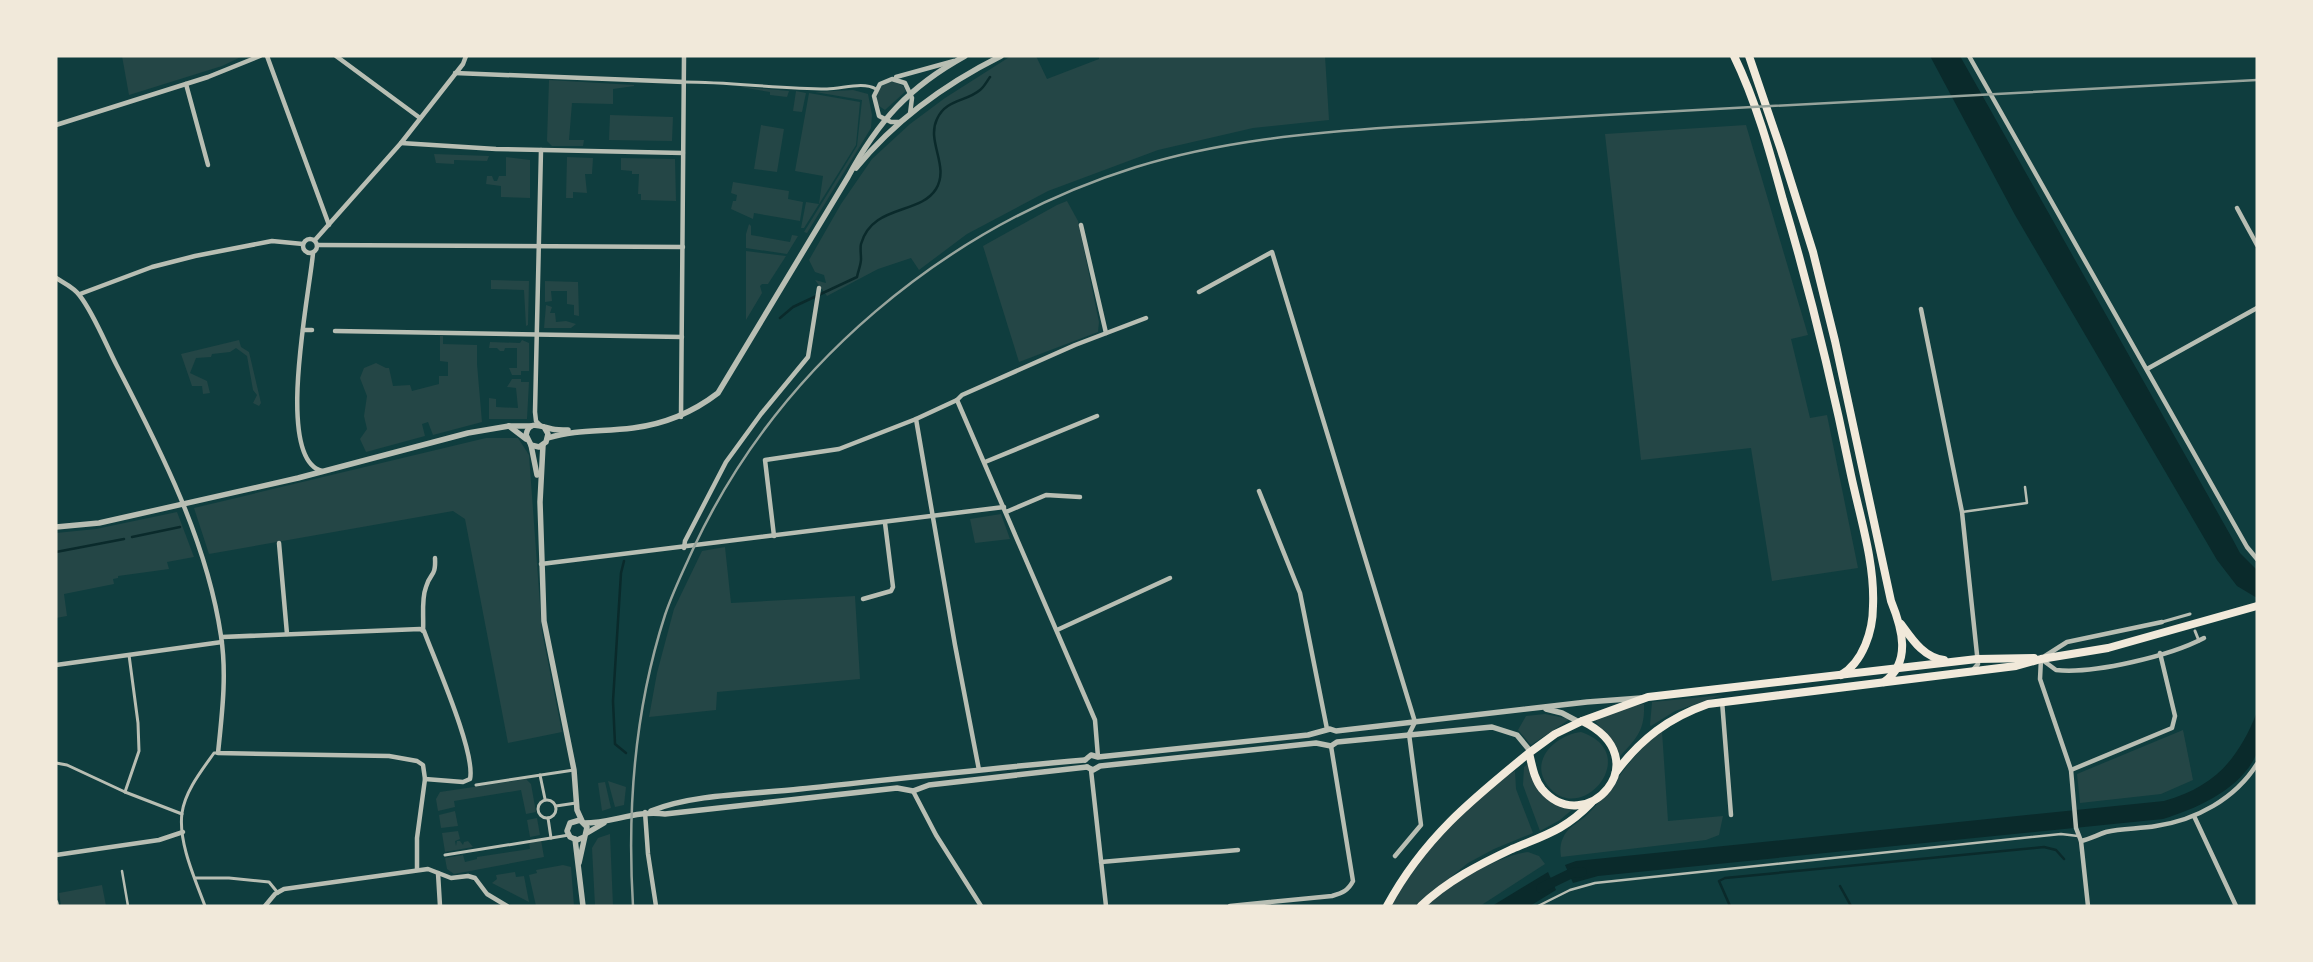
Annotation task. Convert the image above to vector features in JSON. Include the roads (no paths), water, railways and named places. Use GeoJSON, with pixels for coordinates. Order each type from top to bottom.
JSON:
{"type":"FeatureCollection","features":[{"type":"Feature","properties":{"kind":"main road"},"geometry":{"type":"LineString","coordinates":[[1734,56],[1770,154],[1801,260],[1837,405],[1868,556],[1873,590],[1872,622],[1859,658],[1852,668],[1841,675]]}},
{"type":"Feature","properties":{"kind":"main road"},"geometry":{"type":"LineString","coordinates":[[1749,56],[1781,150],[1812,252],[1835,340],[1891,601],[1899,621],[1925,653],[1937,659],[1953,662]]}},
{"type":"Feature","properties":{"kind":"main road"},"geometry":{"type":"LineString","coordinates":[[1421,906],[1447,884],[1511,850],[1561,829],[1591,802],[1606,792],[1616,772],[1639,744],[1660,726],[1686,712],[1722,701],[2016,666],[2041,659],[2108,648],[2257,606]]}},
{"type":"Feature","properties":{"kind":"main road"},"geometry":{"type":"LineString","coordinates":[[1884,682],[1896,668],[1902,656],[1899,621]]}},
{"type":"Feature","properties":{"kind":"main road"},"geometry":{"type":"LineString","coordinates":[[1387,906],[1420,852],[1470,800],[1555,734],[1580,721],[1648,697],[1977,659],[2041,659]]}},
{"type":"Feature","properties":{"kind":"main road"},"geometry":{"type":"LineString","coordinates":[[1580,721],[1598,730],[1613,746],[1617,763],[1616,772]]}},
{"type":"Feature","properties":{"kind":"main road"},"geometry":{"type":"LineString","coordinates":[[1530,752],[1537,780],[1548,794],[1569,804],[1591,802]]}},
{"type":"Feature","properties":{"kind":"street"},"geometry":{"type":"LineString","coordinates":[[56,125],[186,84],[260,56]]}},
{"type":"Feature","properties":{"kind":"street"},"geometry":{"type":"LineString","coordinates":[[267,56],[329,225]]}},
{"type":"Feature","properties":{"kind":"street"},"geometry":{"type":"LineString","coordinates":[[336,56],[420,118]]}},
{"type":"Feature","properties":{"kind":"street"},"geometry":{"type":"LineString","coordinates":[[326,472],[320,471],[308,462],[299,436],[298,371],[316,242],[401,143],[454,73],[463,64],[466,56]]}},
{"type":"Feature","properties":{"kind":"street"},"geometry":{"type":"LineString","coordinates":[[681,417],[684,56]]}},
{"type":"Feature","properties":{"kind":"street"},"geometry":{"type":"LineString","coordinates":[[848,178],[874,146],[926,99],[1001,56]]}},
{"type":"Feature","properties":{"kind":"street"},"geometry":{"type":"LineString","coordinates":[[1969,56],[2247,547],[2257,559]]}},
{"type":"Feature","properties":{"kind":"street"},"geometry":{"type":"LineString","coordinates":[[901,122],[884,120],[879,116],[874,103],[876,89],[886,80],[964,57]]}},
{"type":"Feature","properties":{"kind":"street"},"geometry":{"type":"LineString","coordinates":[[56,527],[99,523],[326,472],[468,433],[509,426],[542,426],[552,429],[578,430],[633,428],[681,417],[718,394],[848,178],[866,144],[884,120],[911,93],[964,57]]}},
{"type":"Feature","properties":{"kind":"street"},"geometry":{"type":"LineString","coordinates":[[454,73],[684,82],[732,82],[812,89],[865,85],[876,89]]}},
{"type":"Feature","properties":{"kind":"street"},"geometry":{"type":"LineString","coordinates":[[892,79],[906,83],[911,93],[910,114]]}},
{"type":"Feature","properties":{"kind":"street"},"geometry":{"type":"LineString","coordinates":[[186,84],[208,165]]}},
{"type":"Feature","properties":{"kind":"street"},"geometry":{"type":"LineString","coordinates":[[401,143],[540,150],[684,154]]}},
{"type":"Feature","properties":{"kind":"street"},"geometry":{"type":"LineString","coordinates":[[540,150],[535,414],[536,421],[542,426],[548,438]]}},
{"type":"Feature","properties":{"kind":"street"},"geometry":{"type":"LineString","coordinates":[[2237,208],[2257,245]]}},
{"type":"Feature","properties":{"kind":"street"},"geometry":{"type":"LineString","coordinates":[[1081,225],[1106,332]]}},
{"type":"Feature","properties":{"kind":"street"},"geometry":{"type":"LineString","coordinates":[[303,244],[308,239],[316,242],[683,247]]}},
{"type":"Feature","properties":{"kind":"street"},"geometry":{"type":"LineString","coordinates":[[80,294],[152,267],[195,256],[272,241],[303,244]]}},
{"type":"Feature","properties":{"kind":"street"},"geometry":{"type":"LineString","coordinates":[[303,244],[304,251],[313,253]]}},
{"type":"Feature","properties":{"kind":"street"},"geometry":{"type":"LineString","coordinates":[[1199,292],[1272,252],[1415,722],[1408,734],[1421,825],[1395,856]]}},
{"type":"Feature","properties":{"kind":"street"},"geometry":{"type":"LineString","coordinates":[[56,278],[80,294],[151,434],[183,504],[200,553],[215,602],[222,640],[224,689],[218,753]]}},
{"type":"Feature","properties":{"kind":"street"},"geometry":{"type":"LineString","coordinates":[[684,548],[685,541],[726,462],[760,414],[806,362],[819,288]]}},
{"type":"Feature","properties":{"kind":"street"},"geometry":{"type":"LineString","coordinates":[[2147,370],[2257,308]]}},
{"type":"Feature","properties":{"kind":"street"},"geometry":{"type":"LineString","coordinates":[[1921,309],[1962,512],[1978,664],[1970,672]]}},
{"type":"Feature","properties":{"kind":"street"},"geometry":{"type":"LineString","coordinates":[[774,536],[765,460],[839,449],[916,419],[957,400],[962,395],[1106,332],[1146,318]]}},
{"type":"Feature","properties":{"kind":"street"},"geometry":{"type":"LineString","coordinates":[[303,330],[312,330]]}},
{"type":"Feature","properties":{"kind":"street"},"geometry":{"type":"LineString","coordinates":[[335,331],[682,337]]}},
{"type":"Feature","properties":{"kind":"street"},"geometry":{"type":"LineString","coordinates":[[957,400],[1095,720],[1100,766]]}},
{"type":"Feature","properties":{"kind":"street"},"geometry":{"type":"LineString","coordinates":[[526,439],[526,432],[532,426],[535,414]]}},
{"type":"Feature","properties":{"kind":"street"},"geometry":{"type":"LineString","coordinates":[[984,462],[1097,416]]}},
{"type":"Feature","properties":{"kind":"street"},"geometry":{"type":"LineString","coordinates":[[916,419],[932,517],[979,770]]}},
{"type":"Feature","properties":{"kind":"street"},"geometry":{"type":"LineString","coordinates":[[509,426],[531,445],[540,502]]}},
{"type":"Feature","properties":{"kind":"street"},"geometry":{"type":"LineString","coordinates":[[578,430],[548,438],[543,445],[540,460],[540,502],[544,621],[574,770],[577,806],[583,822],[585,835],[579,863]]}},
{"type":"Feature","properties":{"kind":"street"},"geometry":{"type":"LineString","coordinates":[[531,445],[543,445]]}},
{"type":"Feature","properties":{"kind":"street"},"geometry":{"type":"LineString","coordinates":[[1259,491],[1300,593],[1326,730],[1322,735],[1323,743]]}},
{"type":"Feature","properties":{"kind":"street"},"geometry":{"type":"LineString","coordinates":[[541,564],[1005,510],[1046,496],[1080,497]]}},
{"type":"Feature","properties":{"kind":"street"},"geometry":{"type":"LineString","coordinates":[[863,599],[891,591],[893,587],[885,523]]}},
{"type":"Feature","properties":{"kind":"street"},"geometry":{"type":"LineString","coordinates":[[279,543],[287,634]]}},
{"type":"Feature","properties":{"kind":"street"},"geometry":{"type":"LineString","coordinates":[[425,778],[463,782],[470,778],[472,769],[467,748],[421,630],[426,585],[436,570],[435,558]]}},
{"type":"Feature","properties":{"kind":"street"},"geometry":{"type":"LineString","coordinates":[[1057,630],[1170,578]]}},
{"type":"Feature","properties":{"kind":"street"},"geometry":{"type":"LineString","coordinates":[[2041,659],[2067,642],[2162,622],[2190,614]]}},
{"type":"Feature","properties":{"kind":"street"},"geometry":{"type":"LineString","coordinates":[[56,665],[222,640],[287,634],[421,630]]}},
{"type":"Feature","properties":{"kind":"street"},"geometry":{"type":"LineString","coordinates":[[2041,659],[2052,669],[2061,671],[2104,668],[2160,654],[2201,639],[2196,631]]}},
{"type":"Feature","properties":{"kind":"street"},"geometry":{"type":"LineString","coordinates":[[125,792],[139,750],[138,723],[128,654]]}},
{"type":"Feature","properties":{"kind":"street"},"geometry":{"type":"LineString","coordinates":[[2071,770],[2172,728],[2175,716],[2160,654]]}},
{"type":"Feature","properties":{"kind":"street"},"geometry":{"type":"LineString","coordinates":[[2041,659],[2040,679],[2071,770],[2076,828],[2088,906]]}},
{"type":"Feature","properties":{"kind":"street"},"geometry":{"type":"LineString","coordinates":[[574,820],[606,822],[647,812],[669,804],[916,776],[1086,760],[1091,755],[1098,757],[1308,735],[1326,730],[1336,731],[1648,697]]}},
{"type":"Feature","properties":{"kind":"street"},"geometry":{"type":"LineString","coordinates":[[1722,701],[1731,815]]}},
{"type":"Feature","properties":{"kind":"street"},"geometry":{"type":"LineString","coordinates":[[1542,708],[1562,713],[1580,721]]}},
{"type":"Feature","properties":{"kind":"street"},"geometry":{"type":"LineString","coordinates":[[1331,746],[1337,742],[1408,734],[1498,728],[1517,735],[1530,752]]}},
{"type":"Feature","properties":{"kind":"street"},"geometry":{"type":"LineString","coordinates":[[1336,731],[1339,736],[1337,742]]}},
{"type":"Feature","properties":{"kind":"street"},"geometry":{"type":"LineString","coordinates":[[647,812],[665,814],[907,788],[917,790],[929,785],[1089,769],[1100,766],[1323,743],[1331,746]]}},
{"type":"Feature","properties":{"kind":"street"},"geometry":{"type":"LineString","coordinates":[[1230,906],[1332,896],[1343,893],[1350,888],[1353,881],[1331,746]]}},
{"type":"Feature","properties":{"kind":"street"},"geometry":{"type":"LineString","coordinates":[[205,906],[188,862],[182,814],[198,776],[214,753],[389,756],[417,760],[423,764],[425,778],[417,838],[417,869]]}},
{"type":"Feature","properties":{"kind":"street"},"geometry":{"type":"LineString","coordinates":[[1086,760],[1089,769],[1106,906]]}},
{"type":"Feature","properties":{"kind":"street"},"geometry":{"type":"LineString","coordinates":[[56,763],[67,765],[125,792],[182,814]]}},
{"type":"Feature","properties":{"kind":"street"},"geometry":{"type":"LineString","coordinates":[[2079,838],[2105,832],[2171,824],[2194,816],[2230,795],[2257,764]]}},
{"type":"Feature","properties":{"kind":"street"},"geometry":{"type":"LineString","coordinates":[[476,784],[574,770]]}},
{"type":"Feature","properties":{"kind":"street"},"geometry":{"type":"LineString","coordinates":[[540,775],[545,799]]}},
{"type":"Feature","properties":{"kind":"street"},"geometry":{"type":"LineString","coordinates":[[916,776],[920,780],[917,790],[936,835],[981,906]]}},
{"type":"Feature","properties":{"kind":"street"},"geometry":{"type":"LineString","coordinates":[[907,788],[905,784],[909,777]]}},
{"type":"Feature","properties":{"kind":"street"},"geometry":{"type":"LineString","coordinates":[[545,799],[553,801],[556,806],[554,815],[548,818],[542,817],[537,809],[540,801],[545,799]]}},
{"type":"Feature","properties":{"kind":"street"},"geometry":{"type":"LineString","coordinates":[[556,806],[577,806]]}},
{"type":"Feature","properties":{"kind":"street"},"geometry":{"type":"LineString","coordinates":[[568,835],[568,826],[574,820],[577,806]]}},
{"type":"Feature","properties":{"kind":"street"},"geometry":{"type":"LineString","coordinates":[[647,812],[648,854],[656,906]]}},
{"type":"Feature","properties":{"kind":"street"},"geometry":{"type":"LineString","coordinates":[[2194,816],[2236,906]]}},
{"type":"Feature","properties":{"kind":"street"},"geometry":{"type":"LineString","coordinates":[[548,818],[551,838]]}},
{"type":"Feature","properties":{"kind":"street"},"geometry":{"type":"LineString","coordinates":[[575,839],[606,822]]}},
{"type":"Feature","properties":{"kind":"street"},"geometry":{"type":"LineString","coordinates":[[56,855],[119,849],[160,840],[183,832]]}},
{"type":"Feature","properties":{"kind":"street"},"geometry":{"type":"LineString","coordinates":[[445,855],[568,835],[575,839]]}},
{"type":"Feature","properties":{"kind":"street"},"geometry":{"type":"LineString","coordinates":[[575,839],[583,906]]}},
{"type":"Feature","properties":{"kind":"street"},"geometry":{"type":"LineString","coordinates":[[1101,862],[1238,850]]}},
{"type":"Feature","properties":{"kind":"street"},"geometry":{"type":"LineString","coordinates":[[265,906],[278,893],[299,887],[417,869],[428,869],[444,876],[468,876],[475,878],[487,894],[507,906]]}},
{"type":"Feature","properties":{"kind":"street"},"geometry":{"type":"LineString","coordinates":[[438,873],[440,906]]}},
{"type":"Feature","properties":{"kind":"street"},"geometry":{"type":"LineString","coordinates":[[195,878],[229,878],[269,882],[278,893]]}},
{"type":"Feature","properties":{"kind":"street"},"geometry":{"type":"LineString","coordinates":[[1300,899],[1300,906]]}},
{"type":"Feature","properties":{"kind":"street"},"geometry":{"type":"LineString","coordinates":[[56,902],[57,906]]}},
{"type":"Feature","properties":{"kind":"lane"},"geometry":{"type":"LineString","coordinates":[[1962,512],[2027,503],[2025,487]]}},
{"type":"Feature","properties":{"kind":"lane"},"geometry":{"type":"LineString","coordinates":[[1538,906],[1570,890],[1596,883],[2061,834],[2079,838]]}},
{"type":"Feature","properties":{"kind":"lane"},"geometry":{"type":"LineString","coordinates":[[122,871],[128,906]]}},
{"type":"Feature","properties":{"kind":"waterway"},"geometry":{"type":"LineString","coordinates":[[780,318],[793,307],[857,277],[861,261],[861,244],[867,231],[875,222],[885,216],[919,203],[929,197],[936,189],[941,172],[934,136],[937,119],[951,104],[975,94],[990,77]]}},
{"type":"Feature","properties":{"kind":"waterway"},"geometry":{"type":"LineString","coordinates":[[132,537],[180,527]]}},
{"type":"Feature","properties":{"kind":"waterway"},"geometry":{"type":"LineString","coordinates":[[56,552],[124,539]]}},
{"type":"Feature","properties":{"kind":"waterway"},"geometry":{"type":"LineString","coordinates":[[624,561],[621,573],[613,701],[615,744],[626,753]]}},
{"type":"Feature","properties":{"kind":"waterway"},"geometry":{"type":"LineString","coordinates":[[1730,906],[1719,881],[1725,878],[2044,847],[2056,850],[2064,859]]}},
{"type":"Feature","properties":{"kind":"waterway"},"geometry":{"type":"LineString","coordinates":[[1541,888],[1572,873],[1582,872]]}},
{"type":"Feature","properties":{"kind":"waterway"},"geometry":{"type":"LineString","coordinates":[[1840,886],[1851,906]]}},
{"type":"Feature","properties":{"kind":"railway"},"geometry":{"type":"LineString","coordinates":[[633,906],[631,869],[633,795],[640,722],[646,686],[665,615],[694,547],[730,481],[772,420],[821,363],[875,312],[935,266],[998,226],[1066,193],[1136,167],[1232,144],[1297,135],[1395,127],[2257,80]]}}]}
